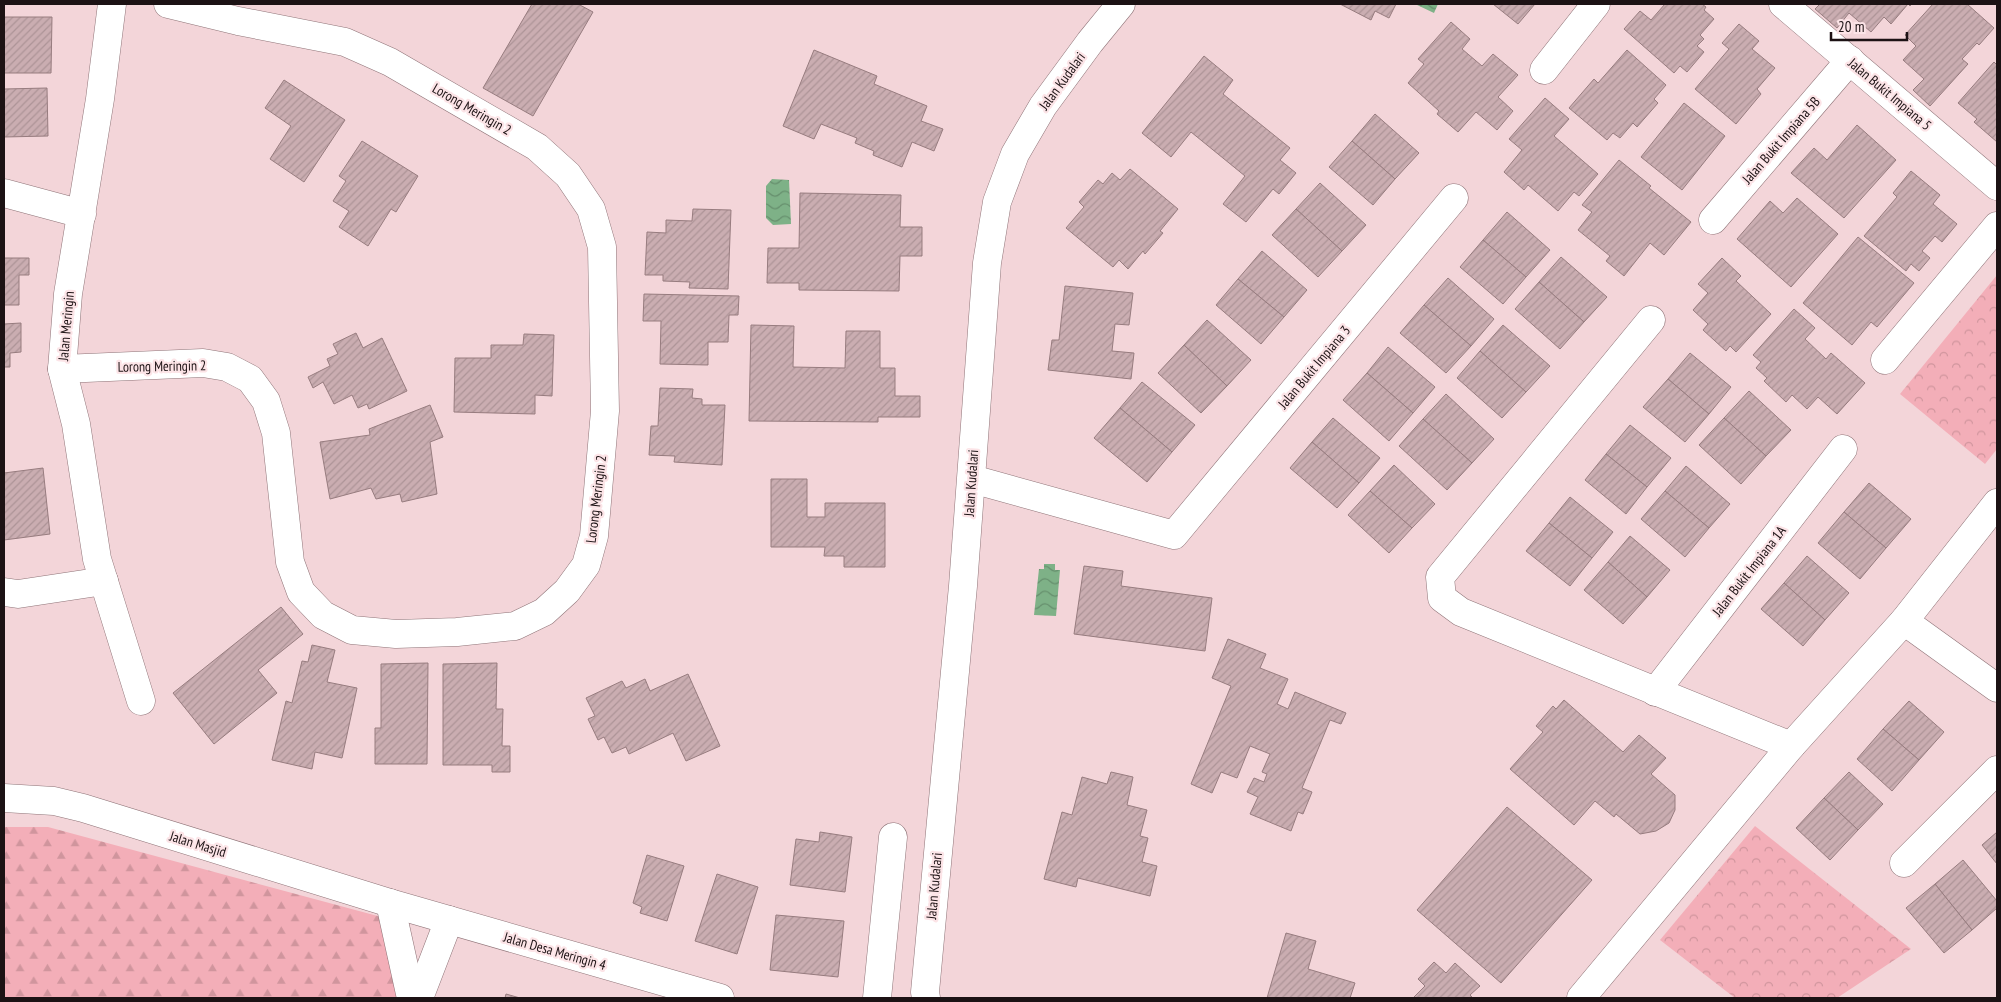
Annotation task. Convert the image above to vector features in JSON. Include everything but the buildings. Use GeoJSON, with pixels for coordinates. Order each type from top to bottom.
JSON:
{"type":"FeatureCollection","features":[{"type":"Feature","properties":{"kind":"street","name":"Jalan Meringin"},"geometry":{"type":"LineString","coordinates":[[112,4],[100,99],[68,294],[62,369],[76,424],[97,559],[140,701]]}},
{"type":"Feature","properties":{"kind":"street","name":"Lorong Meringin 2"},"geometry":{"type":"LineString","coordinates":[[62,369],[203,363],[227,367],[250,379],[266,401],[276,432],[290,562],[301,592],[323,616],[352,630],[396,634],[457,632],[515,626],[544,612],[568,591],[586,565],[594,536],[605,411],[602,247],[591,209],[568,176],[537,147],[398,66],[345,42],[168,4]]}},
{"type":"Feature","properties":{"kind":"street","name":"Jalan Kudalari"},"geometry":{"type":"LineString","coordinates":[[926,998],[924,992],[972,479],[987,263],[997,202],[1015,154],[1043,106],[1090,42],[1122,4]]}},
{"type":"Feature","properties":{"kind":"street"},"geometry":{"type":"LineString","coordinates":[[1544,70],[1596,4]]}},
{"type":"Feature","properties":{"kind":"street","name":"Jalan Bukit Impiana 5"},"geometry":{"type":"LineString","coordinates":[[1783,4],[1997,186]]}},
{"type":"Feature","properties":{"kind":"street","name":"Jalan Bukit Impiana 5B"},"geometry":{"type":"LineString","coordinates":[[1712,220],[1850,60]]}},
{"type":"Feature","properties":{"kind":"street"},"geometry":{"type":"LineString","coordinates":[[4,193],[82,214]]}},
{"type":"Feature","properties":{"kind":"street","name":"Jalan Bukit Impiana 3"},"geometry":{"type":"LineString","coordinates":[[972,479],[1174,536],[1454,198]]}},
{"type":"Feature","properties":{"kind":"street"},"geometry":{"type":"LineString","coordinates":[[1885,360],[1997,226]]}},
{"type":"Feature","properties":{"kind":"street"},"geometry":{"type":"LineString","coordinates":[[1651,320],[1440,577],[1442,598],[1461,612],[1791,746]]}},
{"type":"Feature","properties":{"kind":"street","name":"Jalan Bukit Impiana 1A"},"geometry":{"type":"LineString","coordinates":[[1655,692],[1843,449]]}},
{"type":"Feature","properties":{"kind":"street"},"geometry":{"type":"LineString","coordinates":[[1581,998],[1791,746],[1904,621],[1997,503]]}},
{"type":"Feature","properties":{"kind":"street"},"geometry":{"type":"LineString","coordinates":[[4,592],[18,594],[104,581]]}},
{"type":"Feature","properties":{"kind":"street"},"geometry":{"type":"LineString","coordinates":[[1904,621],[1997,688]]}},
{"type":"Feature","properties":{"kind":"street"},"geometry":{"type":"LineString","coordinates":[[1904,863],[1997,770]]}},
{"type":"Feature","properties":{"kind":"street","name":"Jalan Masjid"},"geometry":{"type":"LineString","coordinates":[[4,798],[54,801],[83,808],[390,903]]}},
{"type":"Feature","properties":{"kind":"street"},"geometry":{"type":"LineString","coordinates":[[878,998],[893,837]]}},
{"type":"Feature","properties":{"kind":"street"},"geometry":{"type":"LineString","coordinates":[[390,903],[412,998]]}},
{"type":"Feature","properties":{"kind":"street","name":"Jalan Desa Meringin 4"},"geometry":{"type":"LineString","coordinates":[[390,903],[720,998]]}},
{"type":"Feature","properties":{"kind":"street"},"geometry":{"type":"LineString","coordinates":[[418,998],[449,920]]}},
{"type":"Feature","properties":{"kind":"green space"},"geometry":{"type":"Polygon","coordinates":[[[1997,275],[1997,449],[1985,464],[1900,394],[1997,275]]]}},
{"type":"Feature","properties":{"kind":"green space"},"geometry":{"type":"Polygon","coordinates":[[[1755,826],[1911,949],[1837,998],[1735,998],[1660,940],[1755,826]]]}},
{"type":"Feature","properties":{"kind":"green space"},"geometry":{"type":"Polygon","coordinates":[[[4,827],[48,827],[385,918],[397,998],[4,998],[4,827]]]}},
{"type":"Feature","properties":{"kind":"water"},"geometry":{"type":"Polygon","coordinates":[[[1415,4],[1438,4],[1434,13],[1415,4]]]}},
{"type":"Feature","properties":{"kind":"water"},"geometry":{"type":"Polygon","coordinates":[[[772,179],[789,180],[791,224],[773,225],[766,218],[766,186],[772,179]]]}},
{"type":"Feature","properties":{"kind":"water"},"geometry":{"type":"Polygon","coordinates":[[[1044,564],[1055,564],[1055,570],[1060,570],[1056,616],[1034,615],[1039,569],[1044,569],[1044,564]]]}}]}
